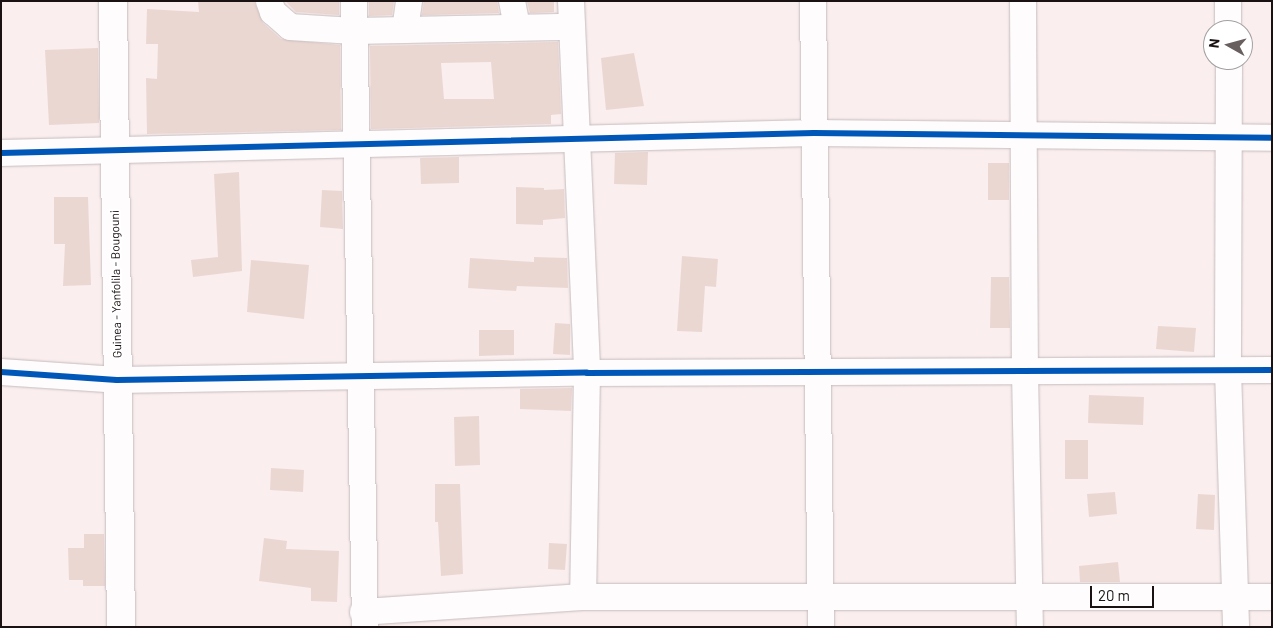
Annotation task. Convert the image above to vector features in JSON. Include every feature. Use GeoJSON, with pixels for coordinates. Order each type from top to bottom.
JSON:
{"type":"FeatureCollection","features":[{"type":"Feature","properties":{"kind":"main road","name":"Guinea - Yanfolila - Bougouni"},"geometry":{"type":"LineString","coordinates":[[113,1],[121,627]]}},
{"type":"Feature","properties":{"kind":"street"},"geometry":{"type":"LineString","coordinates":[[269,1],[273,12],[290,27],[354,31],[572,27]]}},
{"type":"Feature","properties":{"kind":"street"},"geometry":{"type":"LineString","coordinates":[[354,1],[364,620],[583,597],[1272,597]]}},
{"type":"Feature","properties":{"kind":"street"},"geometry":{"type":"LineString","coordinates":[[405,30],[409,1]]}},
{"type":"Feature","properties":{"kind":"street"},"geometry":{"type":"LineString","coordinates":[[512,1],[517,27]]}},
{"type":"Feature","properties":{"kind":"street"},"geometry":{"type":"LineString","coordinates":[[571,1],[587,373],[583,597]]}},
{"type":"Feature","properties":{"kind":"street"},"geometry":{"type":"LineString","coordinates":[[813,1],[821,627]]}},
{"type":"Feature","properties":{"kind":"street"},"geometry":{"type":"LineString","coordinates":[[1023,1],[1025,135],[1024,371],[1030,627]]}},
{"type":"Feature","properties":{"kind":"street"},"geometry":{"type":"LineString","coordinates":[[1228,1],[1228,20]]}},
{"type":"Feature","properties":{"kind":"street"},"geometry":{"type":"LineString","coordinates":[[1228,70],[1228,370],[1236,627]]}},
{"type":"Feature","properties":{"kind":"street"},"geometry":{"type":"LineString","coordinates":[[1,153],[115,152],[814,133],[1272,138]]}},
{"type":"Feature","properties":{"kind":"street"},"geometry":{"type":"LineString","coordinates":[[1,372],[117,380],[587,373],[1272,370]]}},
{"type":"Feature","properties":{"kind":"building"},"geometry":{"type":"Polygon","coordinates":[[[198,1],[254,1],[263,23],[281,39],[340,45],[341,130],[147,134],[146,78],[157,79],[158,44],[146,44],[147,9],[199,12],[198,1]]]}},
{"type":"Feature","properties":{"kind":"building"},"geometry":{"type":"Polygon","coordinates":[[[285,1],[339,1],[339,15],[296,12],[285,1]]]}},
{"type":"Feature","properties":{"kind":"building"},"geometry":{"type":"Polygon","coordinates":[[[369,1],[394,1],[392,15],[369,16],[369,1]]]}},
{"type":"Feature","properties":{"kind":"building"},"geometry":{"type":"Polygon","coordinates":[[[424,1],[497,1],[499,13],[422,15],[424,1]]]}},
{"type":"Feature","properties":{"kind":"building"},"geometry":{"type":"Polygon","coordinates":[[[527,1],[554,1],[554,12],[530,13],[527,1]]]}},
{"type":"Feature","properties":{"kind":"building"},"geometry":{"type":"Polygon","coordinates":[[[558,42],[561,114],[551,115],[551,124],[371,129],[370,46],[558,42]],[[491,62],[441,63],[444,99],[494,99],[491,62]]]}},
{"type":"Feature","properties":{"kind":"building"},"geometry":{"type":"Polygon","coordinates":[[[98,48],[99,123],[49,125],[45,50],[98,48]]]}},
{"type":"Feature","properties":{"kind":"building"},"geometry":{"type":"Polygon","coordinates":[[[634,53],[644,106],[606,110],[601,58],[634,53]]]}},
{"type":"Feature","properties":{"kind":"building"},"geometry":{"type":"Polygon","coordinates":[[[648,152],[647,185],[614,184],[615,153],[648,152]]]}},
{"type":"Feature","properties":{"kind":"building"},"geometry":{"type":"Polygon","coordinates":[[[459,157],[459,183],[421,184],[420,158],[459,157]]]}},
{"type":"Feature","properties":{"kind":"building"},"geometry":{"type":"Polygon","coordinates":[[[988,163],[1009,163],[1009,200],[988,200],[988,163]]]}},
{"type":"Feature","properties":{"kind":"building"},"geometry":{"type":"Polygon","coordinates":[[[239,172],[242,271],[193,277],[191,260],[218,257],[214,174],[239,172]]]}},
{"type":"Feature","properties":{"kind":"building"},"geometry":{"type":"Polygon","coordinates":[[[516,187],[544,188],[544,190],[564,189],[565,218],[543,220],[543,225],[516,224],[516,187]]]}},
{"type":"Feature","properties":{"kind":"building"},"geometry":{"type":"Polygon","coordinates":[[[322,190],[342,191],[343,229],[320,227],[322,190]]]}},
{"type":"Feature","properties":{"kind":"building"},"geometry":{"type":"Polygon","coordinates":[[[54,197],[88,197],[91,285],[63,286],[65,244],[54,244],[54,197]]]}},
{"type":"Feature","properties":{"kind":"building"},"geometry":{"type":"Polygon","coordinates":[[[682,256],[718,259],[716,287],[705,286],[702,332],[677,331],[682,256]]]}},
{"type":"Feature","properties":{"kind":"building"},"geometry":{"type":"Polygon","coordinates":[[[534,257],[567,258],[568,288],[517,286],[516,291],[468,288],[470,258],[534,262],[534,257]]]}},
{"type":"Feature","properties":{"kind":"building"},"geometry":{"type":"Polygon","coordinates":[[[251,260],[309,265],[304,319],[247,312],[251,260]]]}},
{"type":"Feature","properties":{"kind":"building"},"geometry":{"type":"Polygon","coordinates":[[[991,277],[1009,277],[1010,328],[990,328],[991,277]]]}},
{"type":"Feature","properties":{"kind":"building"},"geometry":{"type":"Polygon","coordinates":[[[555,323],[570,324],[570,355],[553,354],[555,323]]]}},
{"type":"Feature","properties":{"kind":"building"},"geometry":{"type":"Polygon","coordinates":[[[1158,326],[1196,328],[1194,352],[1156,349],[1158,326]]]}},
{"type":"Feature","properties":{"kind":"building"},"geometry":{"type":"Polygon","coordinates":[[[479,330],[514,330],[514,355],[479,356],[479,330]]]}},
{"type":"Feature","properties":{"kind":"building"},"geometry":{"type":"Polygon","coordinates":[[[572,388],[571,411],[520,409],[520,389],[572,388]]]}},
{"type":"Feature","properties":{"kind":"building"},"geometry":{"type":"Polygon","coordinates":[[[1089,395],[1144,397],[1143,425],[1088,423],[1089,395]]]}},
{"type":"Feature","properties":{"kind":"building"},"geometry":{"type":"Polygon","coordinates":[[[479,416],[480,465],[455,466],[454,417],[479,416]]]}},
{"type":"Feature","properties":{"kind":"building"},"geometry":{"type":"Polygon","coordinates":[[[1065,440],[1088,440],[1088,479],[1065,479],[1065,440]]]}},
{"type":"Feature","properties":{"kind":"building"},"geometry":{"type":"Polygon","coordinates":[[[271,468],[304,470],[303,492],[270,490],[271,468]]]}},
{"type":"Feature","properties":{"kind":"building"},"geometry":{"type":"Polygon","coordinates":[[[435,484],[460,484],[463,574],[441,576],[438,522],[435,522],[435,484]]]}},
{"type":"Feature","properties":{"kind":"building"},"geometry":{"type":"Polygon","coordinates":[[[1115,492],[1117,514],[1089,517],[1087,494],[1115,492]]]}},
{"type":"Feature","properties":{"kind":"building"},"geometry":{"type":"Polygon","coordinates":[[[1198,494],[1215,495],[1214,530],[1196,529],[1198,494]]]}},
{"type":"Feature","properties":{"kind":"building"},"geometry":{"type":"Polygon","coordinates":[[[84,534],[104,534],[105,586],[83,586],[83,580],[69,580],[68,548],[84,548],[84,534]]]}},
{"type":"Feature","properties":{"kind":"building"},"geometry":{"type":"Polygon","coordinates":[[[264,538],[287,541],[286,549],[339,551],[337,602],[311,601],[311,588],[259,581],[264,538]]]}},
{"type":"Feature","properties":{"kind":"building"},"geometry":{"type":"Polygon","coordinates":[[[549,543],[567,544],[565,570],[548,569],[549,543]]]}},
{"type":"Feature","properties":{"kind":"building"},"geometry":{"type":"Polygon","coordinates":[[[1118,562],[1120,582],[1080,582],[1079,566],[1118,562]]]}},
{"type":"Feature","properties":{"kind":"cycle path"},"geometry":{"type":"LineString","coordinates":[[1,153],[814,133],[1272,138]]}},
{"type":"Feature","properties":{"kind":"cycle path"},"geometry":{"type":"LineString","coordinates":[[1,372],[117,380],[587,373],[1272,370]]}}]}
